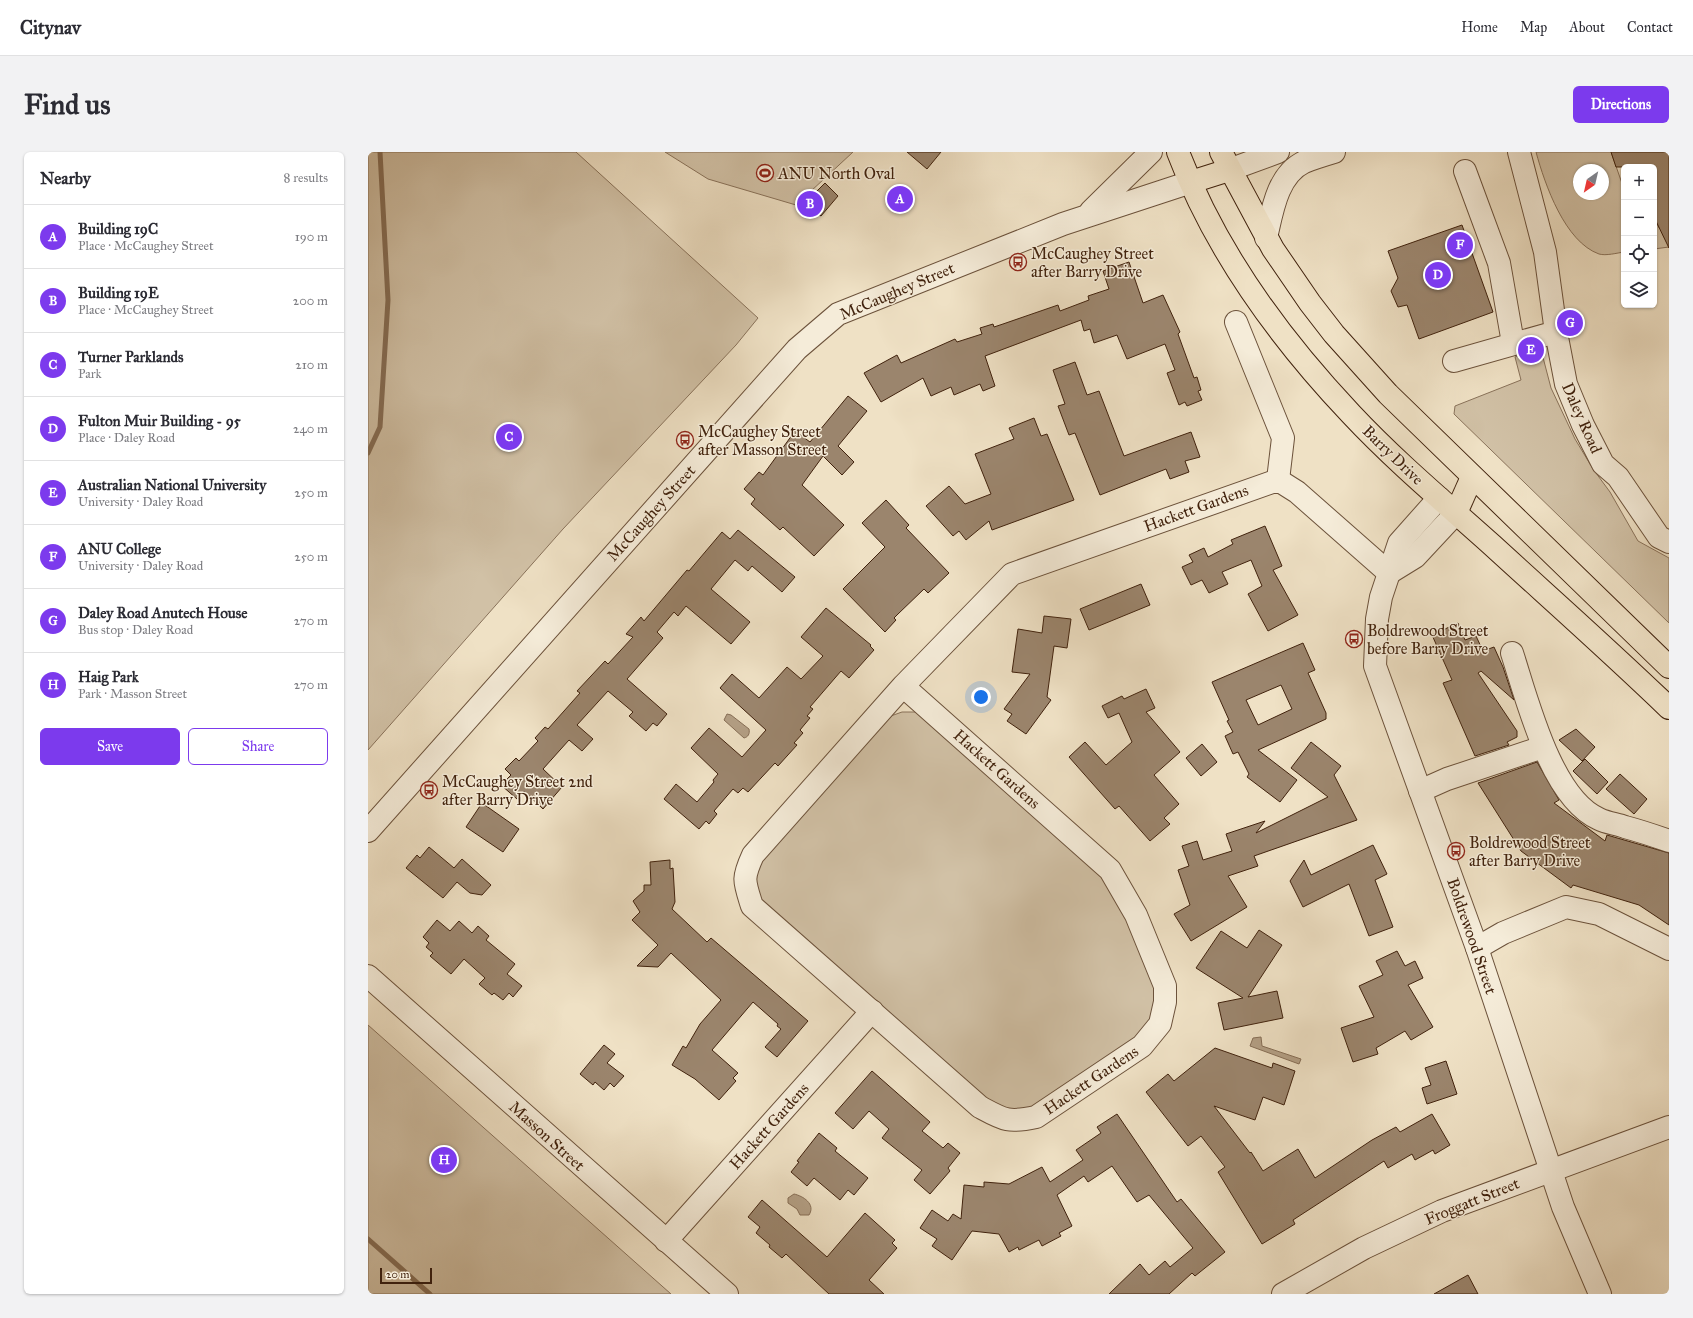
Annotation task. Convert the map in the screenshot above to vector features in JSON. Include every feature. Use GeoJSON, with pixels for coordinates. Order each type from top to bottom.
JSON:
{"type":"FeatureCollection","features":[{"type":"Feature","properties":{"kind":"main road","name":"Barry Drive"},"geometry":{"type":"LineString","coordinates":[[1178,152],[1191,182],[1234,262],[1281,331],[1352,415],[1439,498],[1669,708]]}},
{"type":"Feature","properties":{"kind":"main road","name":"McCaughey Street"},"geometry":{"type":"LineString","coordinates":[[1191,182],[1225,161]]}},
{"type":"Feature","properties":{"kind":"main road"},"geometry":{"type":"LineString","coordinates":[[1225,161],[1266,238],[1310,303],[1334,334],[1388,394],[1669,667]]}},
{"type":"Feature","properties":{"kind":"main road"},"geometry":{"type":"LineString","coordinates":[[1439,498],[1471,476]]}},
{"type":"Feature","properties":{"kind":"main road"},"geometry":{"type":"LineString","coordinates":[[1456,513],[1471,476]]}},
{"type":"Feature","properties":{"kind":"street"},"geometry":{"type":"LineString","coordinates":[[1088,215],[1151,152]]}},
{"type":"Feature","properties":{"kind":"street"},"geometry":{"type":"LineString","coordinates":[[1225,161],[1278,152]]}},
{"type":"Feature","properties":{"kind":"street"},"geometry":{"type":"LineString","coordinates":[[1266,238],[1276,197],[1291,172],[1304,163],[1334,152]]}},
{"type":"Feature","properties":{"kind":"street","name":"Daley Road"},"geometry":{"type":"LineString","coordinates":[[1519,152],[1545,252],[1556,332],[1566,384],[1583,425],[1603,464],[1618,478],[1659,537],[1669,542]]}},
{"type":"Feature","properties":{"kind":"street"},"geometry":{"type":"LineString","coordinates":[[1465,171],[1499,263],[1514,343]]}},
{"type":"Feature","properties":{"kind":"street","name":"McCaughey Street"},"geometry":{"type":"LineString","coordinates":[[368,831],[797,349],[838,314],[1088,215],[1191,182]]}},
{"type":"Feature","properties":{"kind":"street"},"geometry":{"type":"LineString","coordinates":[[1236,322],[1283,438],[1278,480],[1297,492],[1389,573],[1415,557],[1456,513]]}},
{"type":"Feature","properties":{"kind":"street"},"geometry":{"type":"LineString","coordinates":[[1454,361],[1556,332]]}},
{"type":"Feature","properties":{"kind":"street","name":"Hackett Gardens"},"geometry":{"type":"LineString","coordinates":[[903,686],[1110,870],[1136,915],[1165,986],[1166,1002],[1160,1024],[1142,1046],[1036,1117],[1017,1121],[1002,1119],[980,1107],[752,906],[746,888],[745,873],[753,855],[903,686],[1012,574],[1278,480]]}},
{"type":"Feature","properties":{"kind":"street","name":"Boldrewood Street"},"geometry":{"type":"LineString","coordinates":[[1439,498],[1399,543],[1389,573],[1377,619],[1375,666],[1477,948],[1550,1170],[1563,1206],[1600,1294]]}},
{"type":"Feature","properties":{"kind":"street"},"geometry":{"type":"LineString","coordinates":[[1512,653],[1543,747],[1562,781],[1583,809],[1599,819],[1669,840]]}},
{"type":"Feature","properties":{"kind":"street"},"geometry":{"type":"LineString","coordinates":[[1420,791],[1447,779],[1543,747]]}},
{"type":"Feature","properties":{"kind":"street"},"geometry":{"type":"LineString","coordinates":[[1477,948],[1503,933],[1566,907],[1599,914],[1669,949]]}},
{"type":"Feature","properties":{"kind":"street","name":"Masson Street"},"geometry":{"type":"LineString","coordinates":[[368,976],[727,1294]]}},
{"type":"Feature","properties":{"kind":"street","name":"Hackett Gardens"},"geometry":{"type":"LineString","coordinates":[[666,1241],[872,1011]]}},
{"type":"Feature","properties":{"kind":"street","name":"Froggatt Street"},"geometry":{"type":"LineString","coordinates":[[1283,1294],[1364,1248],[1442,1211],[1669,1127]]}},
{"type":"Feature","properties":{"kind":"shaded area"},"geometry":{"type":"Polygon","coordinates":[[[368,152],[576,152],[758,318],[736,345],[563,529],[368,750],[368,152]]]}},
{"type":"Feature","properties":{"kind":"shaded area","name":"ANU North Oval"},"geometry":{"type":"Polygon","coordinates":[[[665,152],[853,152],[796,205],[708,179],[665,152]]]}},
{"type":"Feature","properties":{"kind":"shaded area"},"geometry":{"type":"Polygon","coordinates":[[[1536,152],[1611,152],[1621,180],[1621,253],[1602,255],[1587,248],[1576,238],[1558,211],[1545,180],[1536,152]]]}},
{"type":"Feature","properties":{"kind":"shaded area"},"geometry":{"type":"Polygon","coordinates":[[[1657,224],[1659,228],[1669,226],[1669,247],[1657,249],[1657,224]]]}},
{"type":"Feature","properties":{"kind":"shaded area"},"geometry":{"type":"Polygon","coordinates":[[[1540,346],[1551,388],[1575,439],[1593,469],[1610,492],[1638,541],[1669,558],[1669,623],[1454,414],[1455,406],[1521,380],[1515,357],[1540,346]]]}},
{"type":"Feature","properties":{"kind":"shaded area"},"geometry":{"type":"Polygon","coordinates":[[[902,712],[918,712],[1099,869],[1115,890],[1154,979],[1158,1004],[1143,1035],[1037,1106],[1013,1114],[983,1102],[768,909],[760,898],[756,889],[757,866],[888,717],[902,712]]]}},
{"type":"Feature","properties":{"kind":"shaded area"},"geometry":{"type":"Polygon","coordinates":[[[727,714],[731,715],[749,729],[748,736],[744,738],[724,720],[727,714]]]}},
{"type":"Feature","properties":{"kind":"shaded area"},"geometry":{"type":"Polygon","coordinates":[[[368,1025],[671,1294],[368,1294],[368,1025]]]}},
{"type":"Feature","properties":{"kind":"shaded area"},"geometry":{"type":"Polygon","coordinates":[[[1261,1037],[1262,1046],[1301,1059],[1299,1064],[1250,1046],[1253,1038],[1261,1037]]]}},
{"type":"Feature","properties":{"kind":"shaded area"},"geometry":{"type":"Polygon","coordinates":[[[794,1194],[808,1201],[811,1207],[809,1215],[800,1215],[797,1209],[788,1203],[788,1198],[794,1194]]]}},
{"type":"Feature","properties":{"kind":"building"},"geometry":{"type":"Polygon","coordinates":[[[907,152],[941,152],[927,169],[907,152]]]}},
{"type":"Feature","properties":{"kind":"building"},"geometry":{"type":"Polygon","coordinates":[[[1611,152],[1669,152],[1669,248],[1657,223],[1657,164],[1621,164],[1621,167],[1616,167],[1611,152]]]}},
{"type":"Feature","properties":{"kind":"building"},"geometry":{"type":"Polygon","coordinates":[[[825,183],[838,196],[821,216],[804,204],[825,183]]]}},
{"type":"Feature","properties":{"kind":"building"},"geometry":{"type":"Polygon","coordinates":[[[906,189],[910,205],[895,209],[891,193],[906,189]]]}},
{"type":"Feature","properties":{"kind":"building"},"geometry":{"type":"Polygon","coordinates":[[[1462,225],[1493,312],[1419,339],[1407,305],[1398,307],[1391,291],[1398,278],[1388,251],[1462,225]]]}},
{"type":"Feature","properties":{"kind":"building"},"geometry":{"type":"Polygon","coordinates":[[[1129,262],[1143,303],[1163,295],[1180,332],[1178,334],[1194,378],[1197,377],[1201,390],[1198,391],[1202,400],[1187,406],[1185,402],[1179,405],[1167,373],[1175,370],[1165,344],[1127,359],[1117,335],[1094,343],[1090,329],[1084,331],[1081,320],[985,356],[995,386],[983,391],[980,384],[954,395],[951,387],[931,396],[923,378],[881,402],[864,373],[897,355],[901,363],[955,339],[957,342],[982,334],[980,328],[993,324],[994,327],[1058,305],[1060,311],[1089,300],[1088,296],[1109,289],[1103,271],[1129,262]]]}},
{"type":"Feature","properties":{"kind":"building"},"geometry":{"type":"Polygon","coordinates":[[[1075,362],[1087,395],[1099,391],[1124,456],[1191,432],[1200,457],[1185,461],[1189,472],[1170,479],[1166,469],[1100,495],[1075,433],[1069,435],[1058,406],[1065,404],[1053,370],[1075,362]]]}},
{"type":"Feature","properties":{"kind":"building"},"geometry":{"type":"Polygon","coordinates":[[[848,396],[867,411],[838,446],[854,462],[842,475],[823,456],[802,485],[844,525],[814,556],[783,527],[780,530],[751,504],[755,499],[744,489],[759,472],[763,475],[795,431],[810,442],[848,396]]]}},
{"type":"Feature","properties":{"kind":"building"},"geometry":{"type":"Polygon","coordinates":[[[1034,418],[1041,436],[1047,434],[1074,500],[992,530],[989,521],[966,540],[959,531],[953,536],[926,506],[949,486],[965,504],[991,494],[975,454],[1014,439],[1009,428],[1034,418]]]}},
{"type":"Feature","properties":{"kind":"building"},"geometry":{"type":"Polygon","coordinates":[[[886,500],[909,525],[906,528],[949,573],[928,593],[924,589],[894,618],[896,620],[885,632],[843,589],[885,547],[862,523],[886,500]]]}},
{"type":"Feature","properties":{"kind":"building"},"geometry":{"type":"Polygon","coordinates":[[[1265,526],[1282,566],[1273,570],[1298,615],[1268,631],[1248,594],[1262,586],[1251,560],[1222,572],[1228,584],[1209,593],[1202,580],[1191,585],[1182,567],[1193,562],[1189,555],[1204,548],[1208,557],[1233,544],[1231,540],[1265,526]]]}},
{"type":"Feature","properties":{"kind":"building"},"geometry":{"type":"Polygon","coordinates":[[[738,530],[795,577],[782,592],[752,566],[748,571],[735,560],[711,589],[750,622],[731,644],[686,606],[678,616],[674,612],[657,632],[663,638],[627,679],[667,714],[657,726],[653,723],[646,731],[629,716],[633,712],[608,691],[577,725],[593,739],[582,751],[569,740],[543,769],[562,787],[543,809],[524,791],[517,799],[501,785],[511,775],[505,769],[516,758],[519,761],[538,741],[535,738],[545,727],[548,729],[580,693],[577,691],[605,661],[608,664],[633,637],[626,634],[641,617],[644,621],[687,570],[689,571],[722,532],[730,539],[738,530]]]}},
{"type":"Feature","properties":{"kind":"building"},"geometry":{"type":"Polygon","coordinates":[[[1141,584],[1150,605],[1089,630],[1080,609],[1141,584]]]}},
{"type":"Feature","properties":{"kind":"building"},"geometry":{"type":"Polygon","coordinates":[[[826,608],[871,645],[870,646],[874,650],[849,678],[841,671],[810,707],[813,709],[807,716],[810,718],[800,730],[803,733],[794,743],[797,745],[778,766],[775,763],[748,792],[743,788],[738,793],[733,789],[714,811],[717,814],[709,824],[706,821],[699,829],[664,799],[676,784],[697,802],[714,782],[713,780],[718,774],[691,748],[709,728],[742,757],[766,730],[720,688],[732,674],[759,698],[787,667],[801,679],[823,656],[801,637],[826,608]]]}},
{"type":"Feature","properties":{"kind":"building"},"geometry":{"type":"Polygon","coordinates":[[[1044,616],[1071,619],[1067,648],[1054,646],[1047,697],[1051,700],[1026,734],[1007,721],[1012,714],[1004,709],[1030,674],[1012,672],[1018,629],[1042,633],[1044,616]]]}},
{"type":"Feature","properties":{"kind":"building"},"geometry":{"type":"Polygon","coordinates":[[[1458,623],[1465,640],[1476,636],[1483,651],[1494,647],[1503,667],[1514,700],[1481,671],[1478,673],[1517,731],[1517,737],[1507,742],[1509,745],[1475,756],[1443,683],[1452,680],[1432,635],[1458,623]]]}},
{"type":"Feature","properties":{"kind":"building"},"geometry":{"type":"Polygon","coordinates":[[[1303,643],[1315,670],[1308,673],[1326,713],[1326,719],[1258,750],[1297,780],[1280,802],[1247,777],[1249,774],[1238,752],[1233,754],[1225,736],[1233,732],[1227,721],[1229,720],[1212,682],[1303,643]],[[1281,685],[1246,700],[1258,725],[1292,709],[1281,685]]]}},
{"type":"Feature","properties":{"kind":"building"},"geometry":{"type":"Polygon","coordinates":[[[1146,689],[1155,708],[1146,712],[1180,752],[1154,775],[1179,804],[1164,818],[1170,824],[1150,841],[1119,806],[1115,809],[1069,757],[1085,742],[1106,765],[1132,742],[1119,713],[1108,718],[1102,706],[1122,696],[1124,699],[1146,689]]]}},
{"type":"Feature","properties":{"kind":"building"},"geometry":{"type":"Polygon","coordinates":[[[1576,729],[1595,747],[1582,761],[1559,740],[1576,729]]]}},
{"type":"Feature","properties":{"kind":"building"},"geometry":{"type":"Polygon","coordinates":[[[1311,742],[1341,766],[1334,775],[1357,820],[1254,856],[1258,866],[1228,876],[1247,907],[1191,941],[1174,914],[1190,905],[1178,870],[1189,866],[1182,846],[1197,841],[1203,860],[1232,851],[1226,834],[1265,821],[1256,833],[1328,797],[1291,768],[1311,742]]]}},
{"type":"Feature","properties":{"kind":"building"},"geometry":{"type":"Polygon","coordinates":[[[1202,744],[1217,762],[1201,776],[1186,758],[1202,744]]]}},
{"type":"Feature","properties":{"kind":"building"},"geometry":{"type":"Polygon","coordinates":[[[1585,759],[1608,782],[1597,794],[1573,771],[1585,759]]]}},
{"type":"Feature","properties":{"kind":"building"},"geometry":{"type":"Polygon","coordinates":[[[1537,762],[1559,800],[1554,803],[1605,841],[1607,835],[1669,853],[1669,925],[1639,905],[1573,885],[1571,888],[1521,851],[1478,783],[1537,762]]]}},
{"type":"Feature","properties":{"kind":"building"},"geometry":{"type":"Polygon","coordinates":[[[1620,774],[1647,799],[1634,814],[1606,789],[1620,774]]]}},
{"type":"Feature","properties":{"kind":"building"},"geometry":{"type":"Polygon","coordinates":[[[482,803],[519,829],[503,852],[466,827],[482,803]]]}},
{"type":"Feature","properties":{"kind":"building"},"geometry":{"type":"Polygon","coordinates":[[[1373,845],[1387,874],[1375,880],[1393,927],[1369,936],[1349,884],[1303,907],[1290,881],[1304,860],[1311,875],[1373,845]]]}},
{"type":"Feature","properties":{"kind":"building"},"geometry":{"type":"Polygon","coordinates":[[[429,847],[454,868],[462,859],[491,885],[482,895],[470,893],[457,882],[443,898],[406,868],[417,855],[420,858],[429,847]]]}},
{"type":"Feature","properties":{"kind":"building"},"geometry":{"type":"Polygon","coordinates":[[[670,860],[670,869],[673,868],[675,902],[672,909],[707,942],[711,938],[808,1021],[777,1057],[765,1047],[781,1029],[777,1026],[778,1024],[753,1002],[712,1050],[738,1073],[733,1078],[736,1081],[719,1100],[695,1079],[672,1065],[683,1046],[686,1048],[700,1024],[721,1000],[671,953],[658,967],[637,966],[658,945],[632,920],[640,912],[633,901],[644,891],[644,885],[651,885],[650,862],[670,860]]]}},
{"type":"Feature","properties":{"kind":"building"},"geometry":{"type":"Polygon","coordinates":[[[437,920],[450,931],[459,921],[472,933],[478,926],[489,936],[486,940],[515,964],[507,974],[522,986],[513,997],[509,993],[503,1000],[494,993],[492,995],[479,984],[485,978],[464,959],[451,974],[430,956],[433,953],[426,947],[429,943],[423,937],[437,920]]]}},
{"type":"Feature","properties":{"kind":"building"},"geometry":{"type":"Polygon","coordinates":[[[1259,930],[1282,945],[1248,997],[1277,991],[1283,1018],[1224,1030],[1218,1003],[1243,998],[1196,968],[1221,931],[1247,948],[1259,930]]]}},
{"type":"Feature","properties":{"kind":"building"},"geometry":{"type":"Polygon","coordinates":[[[1397,951],[1405,966],[1415,961],[1423,978],[1408,985],[1433,1027],[1411,1040],[1405,1031],[1376,1048],[1378,1054],[1353,1062],[1341,1028],[1374,1017],[1359,986],[1383,975],[1376,961],[1397,951]]]}},
{"type":"Feature","properties":{"kind":"building"},"geometry":{"type":"Polygon","coordinates":[[[604,1045],[615,1054],[607,1063],[624,1076],[614,1087],[610,1083],[604,1090],[595,1082],[593,1085],[580,1074],[604,1045]]]}},
{"type":"Feature","properties":{"kind":"building"},"geometry":{"type":"Polygon","coordinates":[[[1215,1048],[1272,1068],[1273,1063],[1295,1071],[1284,1105],[1263,1097],[1255,1120],[1214,1106],[1250,1153],[1251,1152],[1263,1171],[1298,1149],[1315,1178],[1372,1140],[1396,1127],[1400,1132],[1432,1114],[1450,1145],[1435,1154],[1433,1150],[1415,1160],[1412,1154],[1388,1168],[1384,1161],[1293,1220],[1295,1224],[1262,1244],[1218,1172],[1225,1167],[1201,1136],[1188,1146],[1146,1092],[1168,1074],[1174,1081],[1215,1048]]]}},
{"type":"Feature","properties":{"kind":"building"},"geometry":{"type":"Polygon","coordinates":[[[1446,1061],[1457,1094],[1427,1104],[1422,1088],[1431,1085],[1425,1068],[1446,1061]]]}},
{"type":"Feature","properties":{"kind":"building"},"geometry":{"type":"Polygon","coordinates":[[[872,1071],[930,1122],[922,1131],[943,1148],[948,1143],[960,1153],[948,1168],[950,1171],[930,1194],[914,1180],[922,1170],[882,1138],[889,1129],[869,1111],[853,1129],[835,1113],[872,1071]]]}},
{"type":"Feature","properties":{"kind":"building"},"geometry":{"type":"Polygon","coordinates":[[[1117,1114],[1177,1202],[1181,1199],[1225,1252],[1195,1276],[1192,1273],[1169,1294],[1109,1294],[1140,1264],[1149,1275],[1165,1261],[1170,1267],[1193,1248],[1149,1195],[1137,1202],[1112,1166],[1088,1182],[1084,1176],[1057,1195],[1072,1226],[1059,1233],[1061,1236],[1042,1246],[1039,1240],[1019,1250],[1018,1247],[1009,1252],[999,1234],[972,1231],[952,1260],[932,1246],[937,1239],[920,1228],[932,1210],[948,1221],[953,1214],[961,1219],[964,1185],[984,1187],[984,1182],[1009,1184],[1042,1167],[1050,1182],[1083,1160],[1076,1150],[1101,1133],[1097,1127],[1117,1114]]]}},
{"type":"Feature","properties":{"kind":"building"},"geometry":{"type":"Polygon","coordinates":[[[819,1133],[837,1148],[835,1151],[868,1178],[854,1195],[848,1190],[840,1200],[814,1178],[807,1186],[791,1172],[799,1162],[797,1161],[819,1133]]]}},
{"type":"Feature","properties":{"kind":"building"},"geometry":{"type":"Polygon","coordinates":[[[762,1200],[827,1257],[865,1213],[895,1240],[892,1243],[897,1248],[869,1280],[884,1294],[829,1294],[786,1254],[782,1258],[756,1233],[760,1227],[748,1217],[762,1200]]]}},
{"type":"Feature","properties":{"kind":"building"},"geometry":{"type":"Polygon","coordinates":[[[1468,1275],[1478,1294],[1434,1294],[1468,1275]]]}},
{"type":"Feature","properties":{"kind":"waterway"},"geometry":{"type":"LineString","coordinates":[[368,453],[380,427],[388,300],[380,152]]}},
{"type":"Feature","properties":{"kind":"waterway"},"geometry":{"type":"LineString","coordinates":[[368,1239],[430,1294]]}},
{"type":"Feature","properties":{"kind":"place","name":"ANU North Oval"},"geometry":{"type":"Point","coordinates":[765,173]}},
{"type":"Feature","properties":{"kind":"place","name":"Building 19C"},"geometry":{"type":"Point","coordinates":[900,199]}},
{"type":"Feature","properties":{"kind":"place","name":"Building 19E"},"geometry":{"type":"Point","coordinates":[810,204]}},
{"type":"Feature","properties":{"kind":"place","name":"ANU College"},"geometry":{"type":"Point","coordinates":[1460,245]}},
{"type":"Feature","properties":{"kind":"place","name":"McCaughey Street after Barry Drive"},"geometry":{"type":"Point","coordinates":[1018,262]}},
{"type":"Feature","properties":{"kind":"place","name":"Fulton Muir Building - 95"},"geometry":{"type":"Point","coordinates":[1438,275]}},
{"type":"Feature","properties":{"kind":"place","name":"Daley Road Anutech House"},"geometry":{"type":"Point","coordinates":[1570,323]}},
{"type":"Feature","properties":{"kind":"place","name":"Australian National University"},"geometry":{"type":"Point","coordinates":[1531,350]}},
{"type":"Feature","properties":{"kind":"place","name":"Turner Parklands"},"geometry":{"type":"Point","coordinates":[509,437]}},
{"type":"Feature","properties":{"kind":"place","name":"McCaughey Street after Masson Street"},"geometry":{"type":"Point","coordinates":[685,440]}},
{"type":"Feature","properties":{"kind":"place","name":"Boldrewood Street before Barry Drive"},"geometry":{"type":"Point","coordinates":[1354,639]}},
{"type":"Feature","properties":{"kind":"place","name":"McCaughey Street 2nd after Barry Drive"},"geometry":{"type":"Point","coordinates":[429,790]}},
{"type":"Feature","properties":{"kind":"place","name":"Boldrewood Street after Barry Drive"},"geometry":{"type":"Point","coordinates":[1456,851]}},
{"type":"Feature","properties":{"kind":"place","name":"Haig Park"},"geometry":{"type":"Point","coordinates":[444,1160]}}]}
